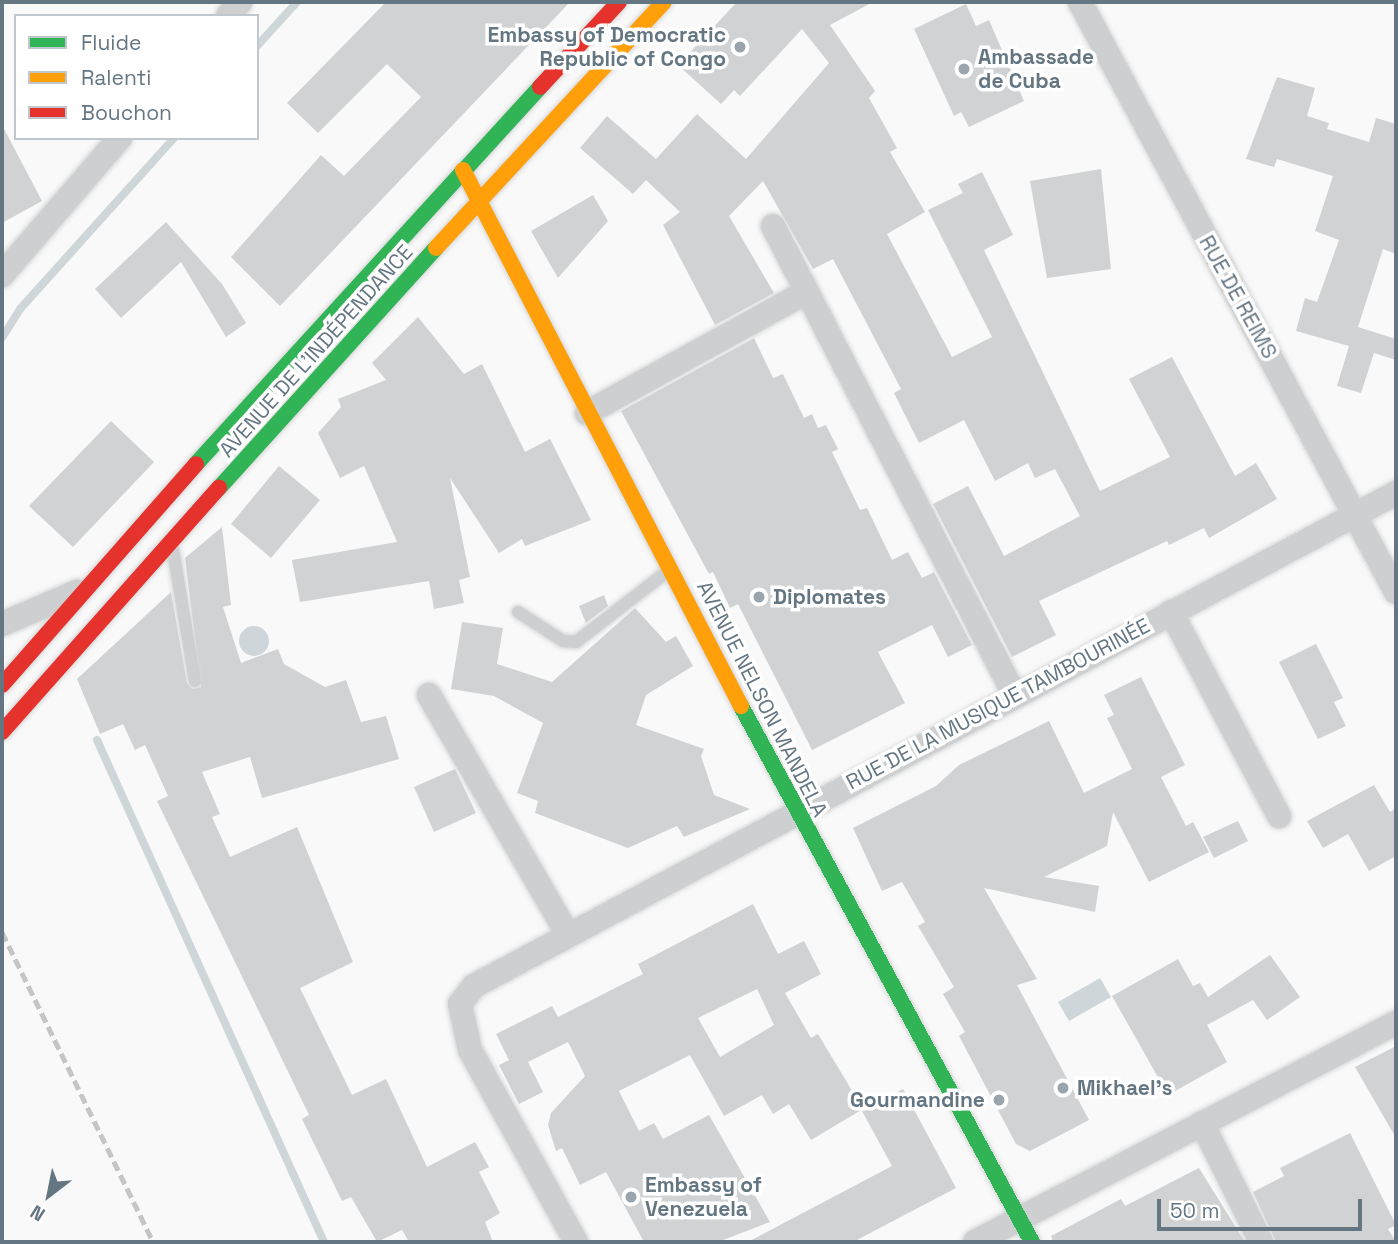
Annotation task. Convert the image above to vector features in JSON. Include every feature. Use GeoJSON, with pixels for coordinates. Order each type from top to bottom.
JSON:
{"type":"FeatureCollection","features":[{"type":"Feature","properties":{"kind":"main road","name":"AVENUE DE L'INDÉPENDANCE"},"geometry":{"type":"LineString","coordinates":[[2,685],[463,170],[619,2]]}},
{"type":"Feature","properties":{"kind":"main road","name":"AVENUE DE L'INDÉPENDANCE"},"geometry":{"type":"LineString","coordinates":[[2,732],[172,541],[664,2]]}},
{"type":"Feature","properties":{"kind":"main road","name":"AVENUE NELSON MANDELA"},"geometry":{"type":"LineString","coordinates":[[463,170],[482,201],[587,413],[671,568],[796,812],[1032,1242]]}},
{"type":"Feature","properties":{"kind":"street","name":"RUE DE REIMS"},"geometry":{"type":"LineString","coordinates":[[1080,2],[1396,592]]}},
{"type":"Feature","properties":{"kind":"street"},"geometry":{"type":"LineString","coordinates":[[2,275],[118,140]]}},
{"type":"Feature","properties":{"kind":"street"},"geometry":{"type":"LineString","coordinates":[[773,226],[1014,694]]}},
{"type":"Feature","properties":{"kind":"street"},"geometry":{"type":"LineString","coordinates":[[587,413],[806,292]]}},
{"type":"Feature","properties":{"kind":"street","name":"RUE DE LA MUSIQUE TAMBOURINÉE"},"geometry":{"type":"LineString","coordinates":[[576,1242],[470,1050],[460,1004],[497,969],[1396,493]]}},
{"type":"Feature","properties":{"kind":"street"},"geometry":{"type":"LineString","coordinates":[[2,624],[90,585]]}},
{"type":"Feature","properties":{"kind":"street"},"geometry":{"type":"LineString","coordinates":[[1171,612],[1279,816]]}},
{"type":"Feature","properties":{"kind":"street"},"geometry":{"type":"LineString","coordinates":[[429,695],[567,933]]}},
{"type":"Feature","properties":{"kind":"street"},"geometry":{"type":"LineString","coordinates":[[975,1242],[1396,1023]]}},
{"type":"Feature","properties":{"kind":"street"},"geometry":{"type":"LineString","coordinates":[[1202,1123],[1261,1242]]}},
{"type":"Feature","properties":{"kind":"lane"},"geometry":{"type":"LineString","coordinates":[[172,541],[195,681]]}},
{"type":"Feature","properties":{"kind":"lane"},"geometry":{"type":"LineString","coordinates":[[518,612],[563,641],[576,642],[671,568]]}},
{"type":"Feature","properties":{"kind":"shaded area"},"geometry":{"type":"Polygon","coordinates":[[[254,626],[264,631],[269,641],[264,651],[254,656],[244,651],[239,641],[244,631],[254,626]]]}},
{"type":"Feature","properties":{"kind":"shaded area"},"geometry":{"type":"Polygon","coordinates":[[[1100,978],[1111,997],[1069,1021],[1058,1002],[1100,978]]]}},
{"type":"Feature","properties":{"kind":"building"},"geometry":{"type":"Polygon","coordinates":[[[386,2],[570,2],[280,306],[231,257],[321,155],[344,176],[421,97],[387,64],[318,133],[287,103],[386,2]]]}},
{"type":"Feature","properties":{"kind":"building"},"geometry":{"type":"Polygon","coordinates":[[[737,2],[873,2],[830,25],[875,91],[869,98],[897,148],[890,152],[925,212],[887,234],[952,357],[992,337],[928,210],[963,193],[958,184],[982,172],[1013,235],[984,250],[1100,491],[1170,457],[1129,379],[1172,357],[1235,476],[1256,463],[1277,499],[1209,538],[1204,528],[1169,545],[1167,541],[1039,601],[1056,635],[1012,657],[933,504],[968,486],[1004,556],[1080,516],[1055,469],[1035,478],[1028,463],[995,481],[964,420],[919,443],[894,393],[901,389],[833,259],[813,269],[763,181],[729,216],[774,293],[715,325],[663,225],[680,212],[646,180],[633,194],[580,148],[607,116],[656,159],[697,114],[746,159],[829,63],[802,29],[740,96],[734,90],[721,104],[678,65],[737,2]]]}},
{"type":"Feature","properties":{"kind":"building","name":"Ambassade de Cuba"},"geometry":{"type":"Polygon","coordinates":[[[966,4],[976,26],[989,20],[1024,101],[969,127],[961,112],[954,116],[914,29],[966,4]]]}},
{"type":"Feature","properties":{"kind":"building"},"geometry":{"type":"Polygon","coordinates":[[[1277,77],[1315,88],[1307,116],[1329,123],[1327,129],[1369,142],[1376,118],[1396,124],[1396,254],[1383,249],[1358,327],[1396,339],[1396,360],[1374,353],[1361,393],[1337,386],[1349,346],[1296,331],[1305,298],[1317,302],[1339,240],[1315,231],[1333,176],[1277,159],[1274,167],[1246,159],[1277,77]]]}},
{"type":"Feature","properties":{"kind":"building"},"geometry":{"type":"Polygon","coordinates":[[[2,125],[42,201],[2,223],[2,125]]]}},
{"type":"Feature","properties":{"kind":"building"},"geometry":{"type":"Polygon","coordinates":[[[1101,169],[1111,269],[1047,278],[1030,181],[1101,169]]]}},
{"type":"Feature","properties":{"kind":"building"},"geometry":{"type":"Polygon","coordinates":[[[593,195],[608,221],[558,278],[531,231],[593,195]]]}},
{"type":"Feature","properties":{"kind":"building"},"geometry":{"type":"Polygon","coordinates":[[[166,222],[222,284],[246,323],[226,337],[181,262],[121,318],[95,289],[166,222]]]}},
{"type":"Feature","properties":{"kind":"building"},"geometry":{"type":"Polygon","coordinates":[[[418,317],[464,374],[482,364],[525,452],[550,439],[591,520],[525,546],[522,539],[499,553],[450,478],[470,577],[459,580],[464,603],[434,609],[429,581],[300,602],[292,560],[397,542],[364,466],[340,478],[318,433],[341,407],[338,399],[386,380],[372,363],[418,317]]]}},
{"type":"Feature","properties":{"kind":"building"},"geometry":{"type":"Polygon","coordinates":[[[754,338],[773,378],[783,374],[804,418],[812,414],[818,428],[826,425],[838,449],[832,452],[860,510],[867,508],[892,560],[908,552],[922,578],[934,572],[972,645],[948,657],[932,625],[878,652],[905,703],[812,750],[738,604],[730,608],[713,572],[709,574],[621,411],[754,338]]]}},
{"type":"Feature","properties":{"kind":"building"},"geometry":{"type":"Polygon","coordinates":[[[111,421],[154,462],[73,547],[29,506],[111,421]]]}},
{"type":"Feature","properties":{"kind":"building"},"geometry":{"type":"Polygon","coordinates":[[[279,466],[320,500],[271,558],[231,524],[279,466]]]}},
{"type":"Feature","properties":{"kind":"building"},"geometry":{"type":"Polygon","coordinates":[[[222,527],[231,605],[223,607],[241,663],[278,649],[284,664],[325,687],[346,680],[361,722],[386,716],[399,759],[262,798],[250,757],[202,772],[220,814],[212,817],[230,857],[297,827],[353,962],[300,988],[352,1095],[386,1079],[427,1167],[475,1142],[489,1167],[479,1172],[500,1213],[485,1222],[493,1242],[409,1242],[402,1230],[377,1242],[351,1197],[342,1201],[302,1119],[309,1115],[157,801],[168,796],[145,745],[135,750],[123,724],[100,734],[77,679],[171,592],[187,683],[193,689],[201,687],[185,558],[222,527]]]}},
{"type":"Feature","properties":{"kind":"building"},"geometry":{"type":"Polygon","coordinates":[[[604,595],[608,606],[586,623],[579,606],[604,595]]]}},
{"type":"Feature","properties":{"kind":"building"},"geometry":{"type":"Polygon","coordinates":[[[635,608],[666,642],[676,636],[693,666],[646,695],[636,725],[704,749],[701,756],[714,795],[750,809],[684,837],[677,826],[628,848],[535,813],[538,801],[517,793],[543,723],[494,696],[451,689],[462,622],[503,628],[497,664],[552,682],[635,608]]]}},
{"type":"Feature","properties":{"kind":"building"},"geometry":{"type":"Polygon","coordinates":[[[1316,644],[1343,698],[1334,702],[1346,726],[1318,739],[1279,662],[1316,644]]]}},
{"type":"Feature","properties":{"kind":"building"},"geometry":{"type":"Polygon","coordinates":[[[1141,677],[1185,765],[1161,777],[1186,826],[1193,822],[1209,852],[1149,882],[1113,812],[1107,846],[1044,877],[1099,886],[1095,912],[984,888],[1037,979],[1017,985],[1089,1120],[1030,1151],[1016,1144],[959,1036],[965,1032],[943,994],[954,987],[918,926],[925,922],[902,882],[882,891],[853,828],[936,786],[959,765],[1049,721],[1084,793],[1132,769],[1107,718],[1114,715],[1104,695],[1141,677]]]}},
{"type":"Feature","properties":{"kind":"building"},"geometry":{"type":"Polygon","coordinates":[[[455,769],[476,813],[434,832],[414,787],[455,769]]]}},
{"type":"Feature","properties":{"kind":"building"},"geometry":{"type":"Polygon","coordinates":[[[1374,785],[1390,812],[1396,808],[1396,856],[1369,871],[1348,834],[1323,848],[1307,821],[1374,785]]]}},
{"type":"Feature","properties":{"kind":"building"},"geometry":{"type":"Polygon","coordinates":[[[1238,821],[1248,841],[1214,858],[1203,837],[1238,821]]]}},
{"type":"Feature","properties":{"kind":"building"},"geometry":{"type":"Polygon","coordinates":[[[753,904],[778,954],[804,941],[821,974],[785,993],[811,1038],[818,1034],[863,1109],[811,1140],[789,1104],[773,1114],[762,1095],[724,1116],[690,1055],[619,1091],[639,1131],[654,1123],[663,1139],[709,1115],[770,1222],[718,1242],[644,1242],[606,1172],[580,1185],[562,1148],[556,1151],[548,1125],[551,1113],[585,1076],[568,1042],[528,1062],[543,1092],[519,1104],[499,1065],[509,1060],[496,1034],[552,1006],[558,1017],[643,974],[638,964],[753,904]],[[757,989],[698,1018],[720,1057],[774,1025],[757,989]]]}},
{"type":"Feature","properties":{"kind":"building"},"geometry":{"type":"Polygon","coordinates":[[[1270,955],[1300,997],[1267,1020],[1253,1000],[1207,1025],[1227,1062],[1168,1095],[1112,996],[1178,959],[1193,986],[1200,983],[1208,997],[1270,955]]]}},
{"type":"Feature","properties":{"kind":"building"},"geometry":{"type":"Polygon","coordinates":[[[1396,1046],[1396,1138],[1355,1067],[1396,1046]]]}},
{"type":"Feature","properties":{"kind":"building"},"geometry":{"type":"Polygon","coordinates":[[[903,1089],[956,1188],[853,1242],[748,1242],[892,1166],[862,1111],[903,1089]]]}},
{"type":"Feature","properties":{"kind":"building"},"geometry":{"type":"Polygon","coordinates":[[[1350,1133],[1396,1225],[1388,1229],[1396,1242],[1276,1242],[1253,1192],[1284,1176],[1280,1168],[1350,1133]]]}},
{"type":"Feature","properties":{"kind":"building"},"geometry":{"type":"Polygon","coordinates":[[[1199,1168],[1245,1242],[1053,1242],[1051,1236],[1121,1199],[1125,1206],[1199,1168]]]}},
{"type":"Feature","properties":{"kind":"waterway"},"geometry":{"type":"LineString","coordinates":[[259,44],[297,2]]}},
{"type":"Feature","properties":{"kind":"waterway"},"geometry":{"type":"LineString","coordinates":[[2,338],[20,309],[172,140]]}},
{"type":"Feature","properties":{"kind":"waterway"},"geometry":{"type":"LineString","coordinates":[[97,740],[324,1242]]}},
{"type":"Feature","properties":{"kind":"railway"},"geometry":{"type":"LineString","coordinates":[[2,932],[153,1242]]}},
{"type":"Feature","properties":{"kind":"traffic: fast"},"geometry":{"type":"LineString","coordinates":[[196,464],[540,87]]}},
{"type":"Feature","properties":{"kind":"traffic: fast"},"geometry":{"type":"LineString","coordinates":[[219,488],[436,248]]}},
{"type":"Feature","properties":{"kind":"traffic: fast"},"geometry":{"type":"LineString","coordinates":[[741,706],[1032,1242]]}},
{"type":"Feature","properties":{"kind":"traffic: slow"},"geometry":{"type":"LineString","coordinates":[[436,248],[664,2]]}},
{"type":"Feature","properties":{"kind":"traffic: slow"},"geometry":{"type":"LineString","coordinates":[[463,170],[741,706]]}},
{"type":"Feature","properties":{"kind":"traffic: jam"},"geometry":{"type":"LineString","coordinates":[[540,87],[619,2]]}},
{"type":"Feature","properties":{"kind":"traffic: jam"},"geometry":{"type":"LineString","coordinates":[[2,685],[196,464]]}},
{"type":"Feature","properties":{"kind":"traffic: jam"},"geometry":{"type":"LineString","coordinates":[[2,732],[219,488]]}},
{"type":"Feature","properties":{"kind":"place","name":"Embassy of Democratic Republic of Congo"},"geometry":{"type":"Point","coordinates":[740,47]}},
{"type":"Feature","properties":{"kind":"place","name":"Ambassade de Cuba"},"geometry":{"type":"Point","coordinates":[964,69]}},
{"type":"Feature","properties":{"kind":"place","name":"Diplomates"},"geometry":{"type":"Point","coordinates":[759,597]}},
{"type":"Feature","properties":{"kind":"place","name":"Mikhael's"},"geometry":{"type":"Point","coordinates":[1063,1088]}},
{"type":"Feature","properties":{"kind":"place","name":"Gourmandine"},"geometry":{"type":"Point","coordinates":[999,1100]}},
{"type":"Feature","properties":{"kind":"place","name":"Embassy of Venezuela"},"geometry":{"type":"Point","coordinates":[631,1197]}}]}
